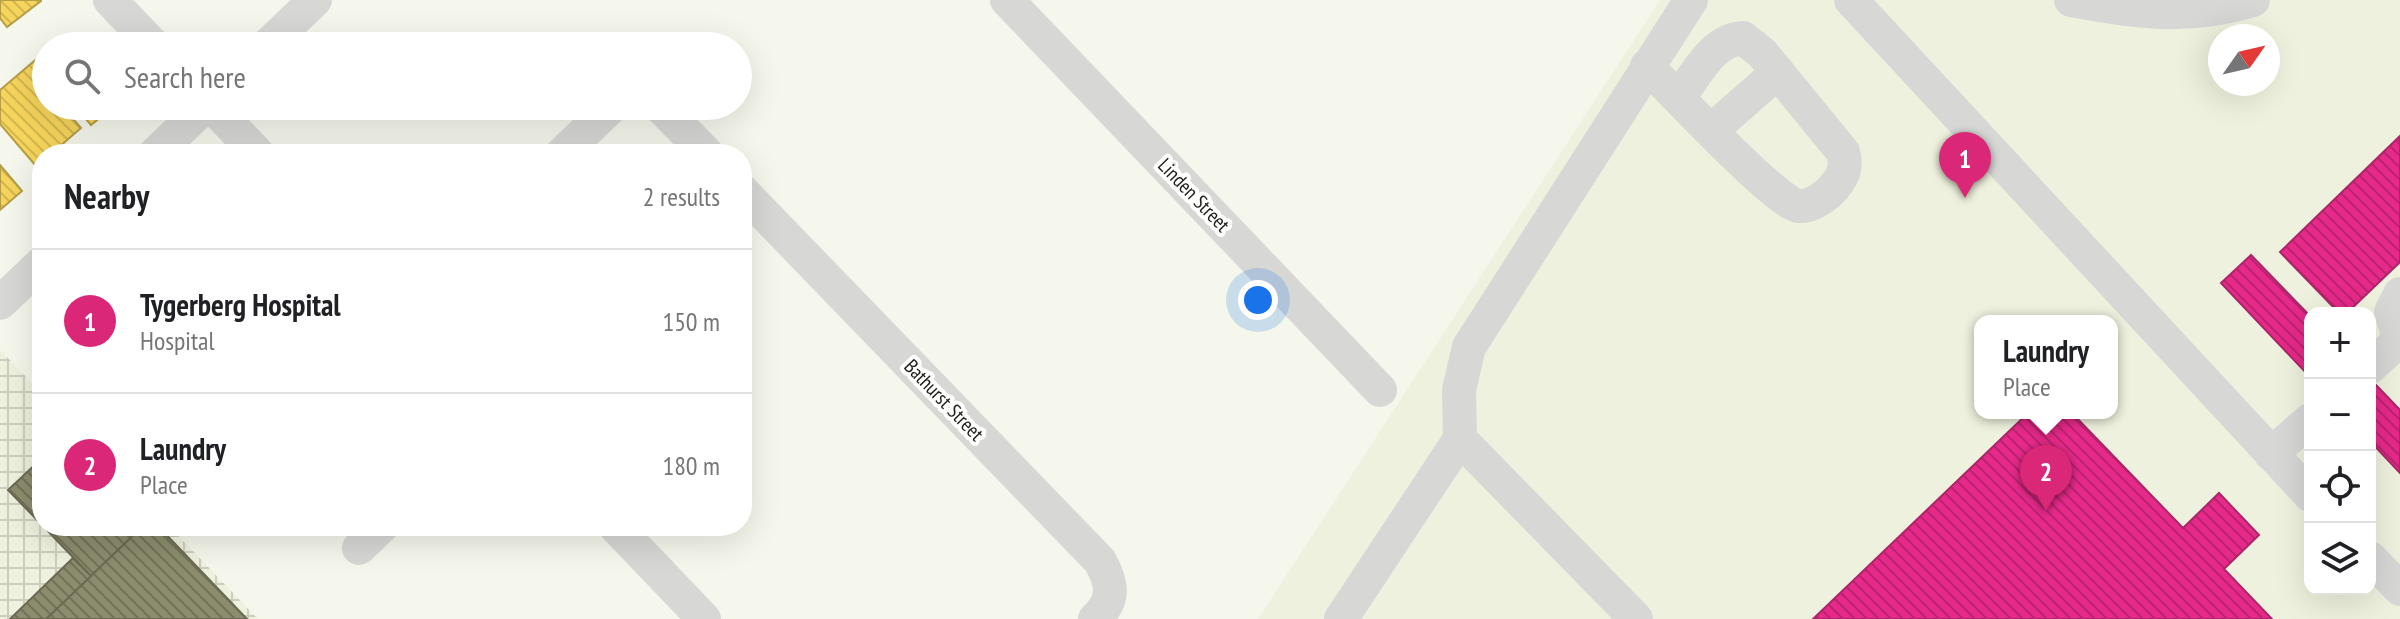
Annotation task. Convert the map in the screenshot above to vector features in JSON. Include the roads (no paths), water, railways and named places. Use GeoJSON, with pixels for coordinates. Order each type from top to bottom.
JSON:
{"type":"FeatureCollection","features":[{"type":"Feature","properties":{"kind":"street"},"geometry":{"type":"LineString","coordinates":[[110,0],[141,32]]}},
{"type":"Feature","properties":{"kind":"street"},"geometry":{"type":"LineString","coordinates":[[282,32],[315,0]]}},
{"type":"Feature","properties":{"kind":"street","name":"Linden Street"},"geometry":{"type":"LineString","coordinates":[[1007,0],[1380,390]]}},
{"type":"Feature","properties":{"kind":"street"},"geometry":{"type":"LineString","coordinates":[[1341,619],[1460,439],[1459,390],[1469,347],[1691,0]]}},
{"type":"Feature","properties":{"kind":"street"},"geometry":{"type":"LineString","coordinates":[[1851,0],[2304,489]]}},
{"type":"Feature","properties":{"kind":"street"},"geometry":{"type":"LineString","coordinates":[[2071,0],[2147,14],[2224,9],[2253,0]]}},
{"type":"Feature","properties":{"kind":"street"},"geometry":{"type":"LineString","coordinates":[[1647,66],[1679,98],[1712,130],[1790,204],[1810,205],[1832,190],[1843,176],[1846,162],[1843,152],[1778,72],[1754,45],[1743,38],[1734,39],[1713,52],[1679,98]]}},
{"type":"Feature","properties":{"kind":"street"},"geometry":{"type":"LineString","coordinates":[[1712,130],[1778,72]]}},
{"type":"Feature","properties":{"kind":"street"},"geometry":{"type":"LineString","coordinates":[[165,144],[190,120]]}},
{"type":"Feature","properties":{"kind":"street"},"geometry":{"type":"LineString","coordinates":[[225,120],[248,144]]}},
{"type":"Feature","properties":{"kind":"street"},"geometry":{"type":"LineString","coordinates":[[572,144],[597,120]]}},
{"type":"Feature","properties":{"kind":"street"},"geometry":{"type":"LineString","coordinates":[[674,120],[697,144]]}},
{"type":"Feature","properties":{"kind":"street","name":"Bathurst Street"},"geometry":{"type":"LineString","coordinates":[[752,201],[1100,561],[1111,583],[1111,596],[1108,607],[1095,619]]}},
{"type":"Feature","properties":{"kind":"street"},"geometry":{"type":"LineString","coordinates":[[0,303],[32,273]]}},
{"type":"Feature","properties":{"kind":"street"},"geometry":{"type":"LineString","coordinates":[[2376,362],[2400,340],[2391,312],[2400,294]]}},
{"type":"Feature","properties":{"kind":"street"},"geometry":{"type":"LineString","coordinates":[[2271,454],[2304,425]]}},
{"type":"Feature","properties":{"kind":"street"},"geometry":{"type":"LineString","coordinates":[[1460,439],[1636,619]]}},
{"type":"Feature","properties":{"kind":"street"},"geometry":{"type":"LineString","coordinates":[[625,536],[704,619]]}},
{"type":"Feature","properties":{"kind":"street"},"geometry":{"type":"LineString","coordinates":[[2376,564],[2400,589]]}},
{"type":"Feature","properties":{"kind":"place","name":"Tygerberg Hospital"},"geometry":{"type":"Point","coordinates":[1965,198]}},
{"type":"Feature","properties":{"kind":"place","name":"Laundry"},"geometry":{"type":"Point","coordinates":[2046,511]}}]}
